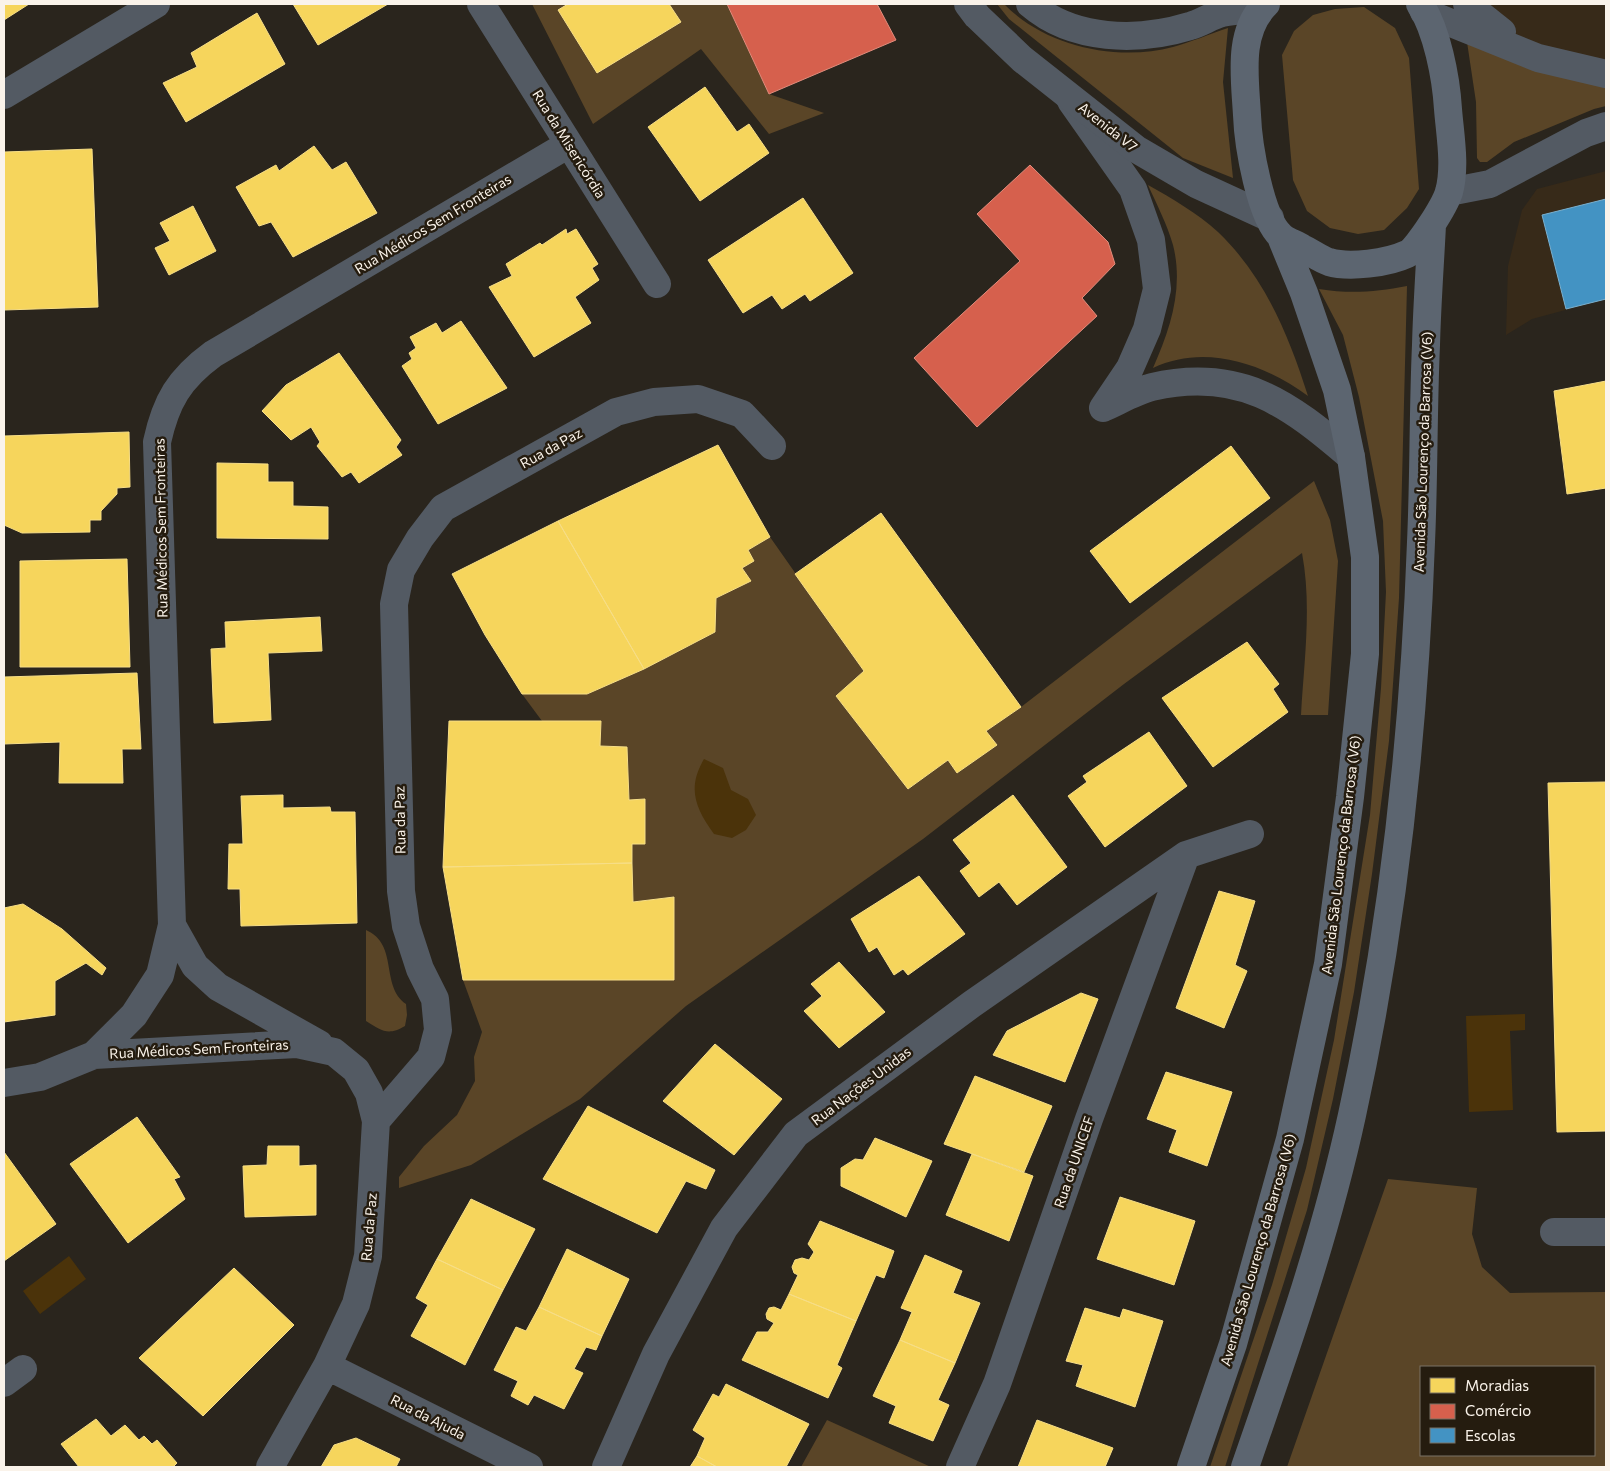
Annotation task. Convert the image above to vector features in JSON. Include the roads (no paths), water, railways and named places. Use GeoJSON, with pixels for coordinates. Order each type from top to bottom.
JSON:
{"type":"FeatureCollection","features":[{"type":"Feature","properties":{"kind":"main road","name":"Avenida São Lourenço da Barrosa (V6)"},"geometry":{"type":"LineString","coordinates":[[1276,227],[1330,262],[1373,264],[1409,253],[1432,225],[1449,192],[1452,160],[1446,78],[1421,6]]}},
{"type":"Feature","properties":{"kind":"main road","name":"Avenida São Lourenço da Barrosa (V6)"},"geometry":{"type":"LineString","coordinates":[[1191,1467],[1233,1344],[1290,1139],[1328,964],[1350,797],[1365,654],[1365,557],[1351,456],[1337,390],[1304,293],[1261,194],[1248,131],[1245,68],[1247,34],[1263,7]]}},
{"type":"Feature","properties":{"kind":"main road","name":"Avenida São Lourenço da Barrosa (V6)"},"geometry":{"type":"LineString","coordinates":[[1245,1467],[1315,1255],[1352,1117],[1377,984],[1393,871],[1410,712],[1422,543],[1426,344],[1432,225]]}},
{"type":"Feature","properties":{"kind":"street"},"geometry":{"type":"LineString","coordinates":[[4,95],[156,4]]}},
{"type":"Feature","properties":{"kind":"street","name":"Rua da Misericórdia"},"geometry":{"type":"LineString","coordinates":[[481,4],[657,284]]}},
{"type":"Feature","properties":{"kind":"street","name":"Avenida V7"},"geometry":{"type":"LineString","coordinates":[[968,4],[977,16],[1022,59],[1136,149],[1276,227]]}},
{"type":"Feature","properties":{"kind":"street"},"geometry":{"type":"LineString","coordinates":[[1030,4],[1042,14],[1086,32],[1133,36],[1192,26],[1223,13],[1263,7]]}},
{"type":"Feature","properties":{"kind":"street"},"geometry":{"type":"LineString","coordinates":[[1468,4],[1538,58]]}},
{"type":"Feature","properties":{"kind":"street"},"geometry":{"type":"LineString","coordinates":[[1421,6],[1538,58],[1606,74]]}},
{"type":"Feature","properties":{"kind":"street"},"geometry":{"type":"LineString","coordinates":[[1064,92],[1133,188],[1151,240],[1157,289],[1147,329],[1130,368],[1103,408],[1151,387],[1185,382],[1223,382],[1266,394],[1308,420],[1351,456]]}},
{"type":"Feature","properties":{"kind":"street"},"geometry":{"type":"LineString","coordinates":[[1449,192],[1490,184],[1586,133],[1606,126]]}},
{"type":"Feature","properties":{"kind":"street","name":"Rua Médicos Sem Fronteiras"},"geometry":{"type":"LineString","coordinates":[[94,1055],[134,1015],[160,975],[172,925],[157,442],[163,415],[176,389],[192,369],[213,354],[569,144]]}},
{"type":"Feature","properties":{"kind":"street","name":"Rua da Paz"},"geometry":{"type":"LineString","coordinates":[[270,1467],[327,1366],[356,1304],[368,1256],[376,1121],[431,1057],[438,1030],[435,1000],[420,969],[406,926],[401,891],[394,604],[401,570],[420,538],[443,508],[616,412],[654,402],[698,399],[742,414],[772,446]]}},
{"type":"Feature","properties":{"kind":"street","name":"Rua Nações Unidas"},"geometry":{"type":"LineString","coordinates":[[606,1467],[656,1354],[724,1228],[796,1134],[972,1004],[1186,856],[1250,834]]}},
{"type":"Feature","properties":{"kind":"street","name":"Rua da UNICEF"},"geometry":{"type":"LineString","coordinates":[[960,1467],[997,1384],[1089,1119],[1186,856]]}},
{"type":"Feature","properties":{"kind":"street","name":"Rua Médicos Sem Fronteiras"},"geometry":{"type":"LineString","coordinates":[[172,925],[195,966],[218,987],[334,1052],[356,1070],[369,1092],[376,1121]]}},
{"type":"Feature","properties":{"kind":"street","name":"Rua Médicos Sem Fronteiras"},"geometry":{"type":"LineString","coordinates":[[4,1083],[40,1077],[94,1055],[297,1044],[334,1052]]}},
{"type":"Feature","properties":{"kind":"street"},"geometry":{"type":"LineString","coordinates":[[1554,1232],[1606,1232]]}},
{"type":"Feature","properties":{"kind":"street","name":"Rua da Ajuda"},"geometry":{"type":"LineString","coordinates":[[327,1366],[529,1467]]}}]}
